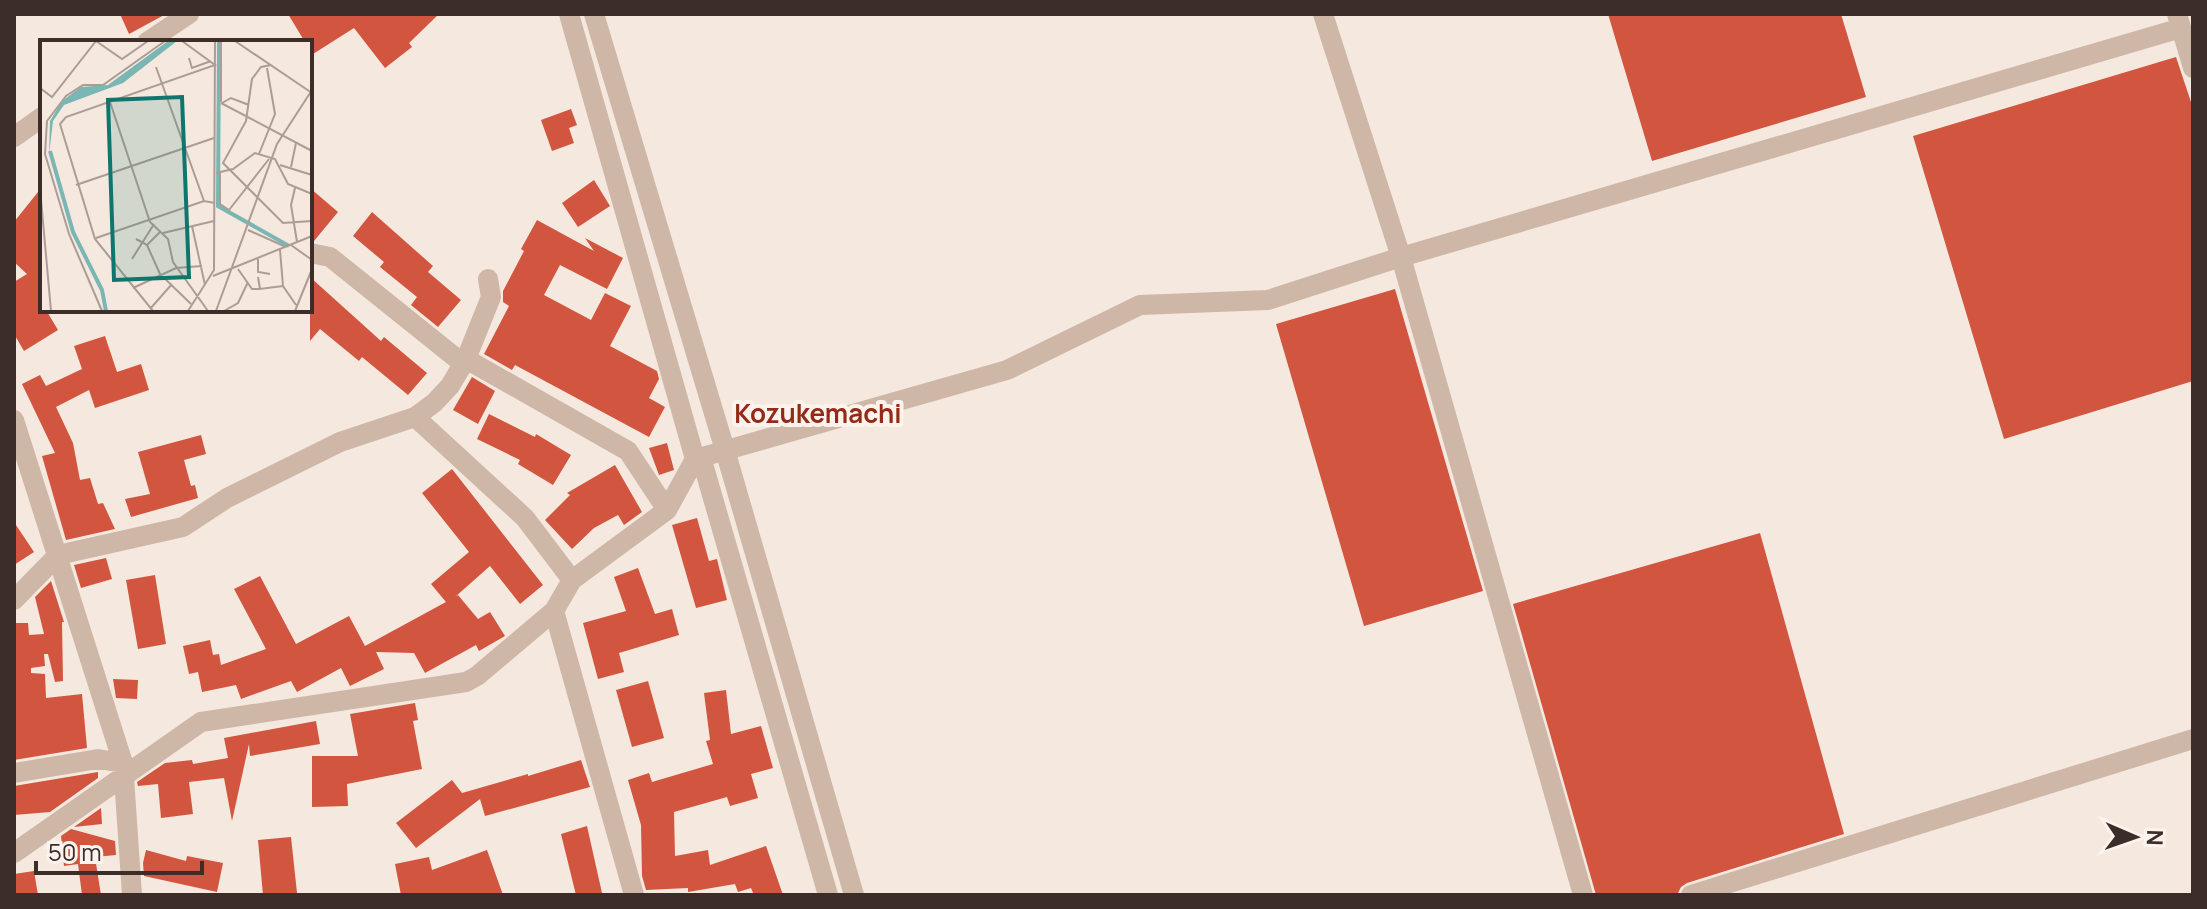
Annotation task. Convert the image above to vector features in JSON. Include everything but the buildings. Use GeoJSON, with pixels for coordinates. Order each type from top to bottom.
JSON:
{"type":"FeatureCollection","features":[{"type":"Feature","properties":{"kind":"street"},"geometry":{"type":"LineString","coordinates":[[150,40],[189,14]]}},
{"type":"Feature","properties":{"kind":"street"},"geometry":{"type":"LineString","coordinates":[[569,14],[828,895]]}},
{"type":"Feature","properties":{"kind":"street"},"geometry":{"type":"LineString","coordinates":[[594,14],[854,895]]}},
{"type":"Feature","properties":{"kind":"street"},"geometry":{"type":"LineString","coordinates":[[1323,14],[1401,257],[1583,895]]}},
{"type":"Feature","properties":{"kind":"street"},"geometry":{"type":"LineString","coordinates":[[14,853],[124,768],[201,722],[466,682],[477,676],[554,611],[572,580],[667,510],[698,458],[1007,370],[1140,305],[1268,300],[2179,21],[2193,68]]}},
{"type":"Feature","properties":{"kind":"street"},"geometry":{"type":"LineString","coordinates":[[14,137],[40,118]]}},
{"type":"Feature","properties":{"kind":"street"},"geometry":{"type":"LineString","coordinates":[[312,253],[330,257],[456,358],[466,359],[628,451],[667,510]]}},
{"type":"Feature","properties":{"kind":"street"},"geometry":{"type":"LineString","coordinates":[[14,600],[58,555],[183,527],[227,498],[340,442],[415,417],[450,386],[466,359],[491,297],[488,279]]}},
{"type":"Feature","properties":{"kind":"street"},"geometry":{"type":"LineString","coordinates":[[415,417],[525,518],[572,580]]}},
{"type":"Feature","properties":{"kind":"street"},"geometry":{"type":"LineString","coordinates":[[14,420],[124,768],[132,895]]}},
{"type":"Feature","properties":{"kind":"street"},"geometry":{"type":"LineString","coordinates":[[554,611],[634,895]]}},
{"type":"Feature","properties":{"kind":"street"},"geometry":{"type":"LineString","coordinates":[[1691,895],[2193,739]]}},
{"type":"Feature","properties":{"kind":"street"},"geometry":{"type":"LineString","coordinates":[[14,773],[98,759],[124,768]]}},
{"type":"Feature","properties":{"kind":"district","name":"Kozukemachi"},"geometry":{"type":"Point","coordinates":[818,414]}}]}
